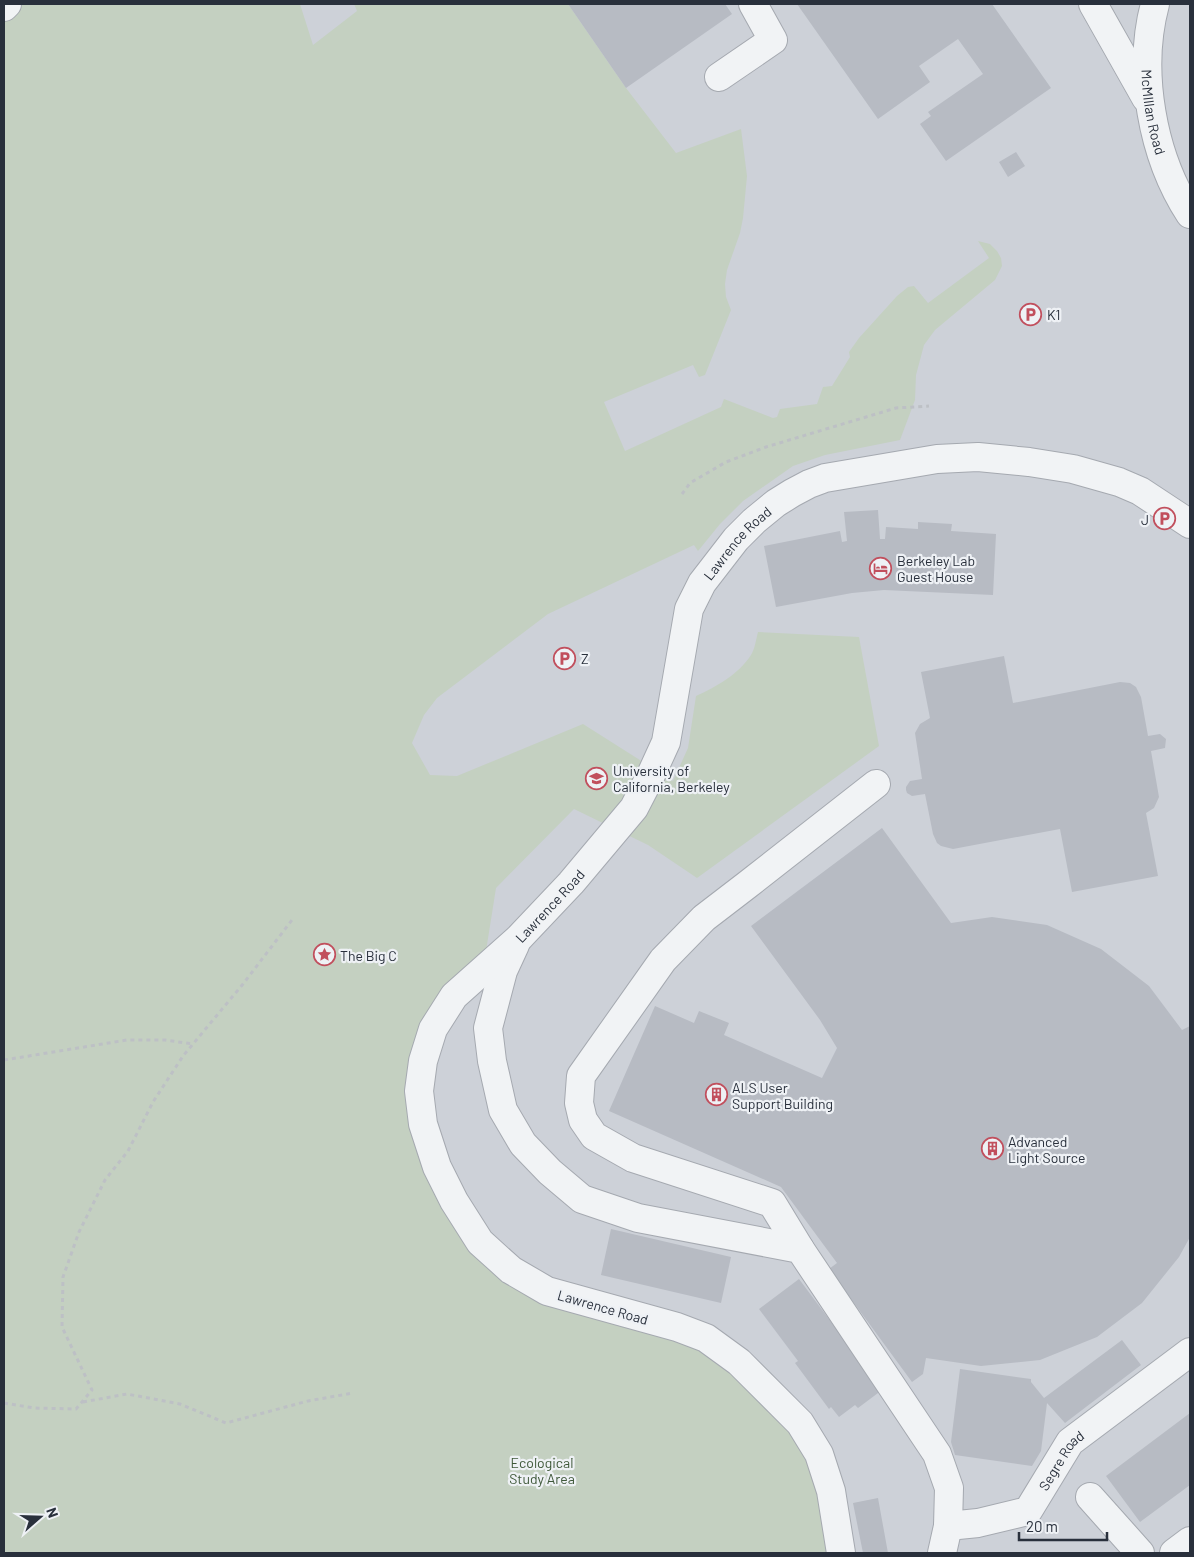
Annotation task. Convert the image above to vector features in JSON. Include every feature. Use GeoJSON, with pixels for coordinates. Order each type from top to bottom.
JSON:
{"type":"FeatureCollection","features":[{"type":"Feature","properties":{"kind":"street"},"geometry":{"type":"LineString","coordinates":[[4,7],[7,4]]}},
{"type":"Feature","properties":{"kind":"street"},"geometry":{"type":"LineString","coordinates":[[719,77],[773,40],[753,4]]}},
{"type":"Feature","properties":{"kind":"street"},"geometry":{"type":"LineString","coordinates":[[1092,4],[1150,106]]}},
{"type":"Feature","properties":{"kind":"street","name":"McMIllan Road"},"geometry":{"type":"LineString","coordinates":[[1155,4],[1147,59],[1150,106],[1163,160],[1183,204],[1190,214]]}},
{"type":"Feature","properties":{"kind":"street","name":"Lawrence Road"},"geometry":{"type":"LineString","coordinates":[[841,1553],[832,1491],[819,1454],[800,1422],[739,1362],[706,1338],[677,1327],[546,1291],[511,1270],[480,1242],[454,1201],[438,1167],[423,1124],[419,1092],[423,1061],[433,1029],[454,996],[518,939],[571,883],[634,808],[666,742],[689,609],[702,583],[736,539],[776,503],[809,484],[826,478],[937,459],[978,456],[1073,469],[1118,482],[1140,491],[1190,524]]}},
{"type":"Feature","properties":{"kind":"street"},"geometry":{"type":"LineString","coordinates":[[876,784],[748,886],[704,918],[663,960],[581,1076],[579,1103],[583,1120],[594,1136],[633,1158],[772,1203],[800,1249],[937,1454],[949,1488],[948,1526],[942,1553]]}},
{"type":"Feature","properties":{"kind":"street"},"geometry":{"type":"LineString","coordinates":[[518,939],[503,972],[488,1028],[492,1061],[503,1110],[523,1144],[550,1172],[582,1198],[638,1218],[800,1249]]}},
{"type":"Feature","properties":{"kind":"street","name":"Segre Road"},"geometry":{"type":"LineString","coordinates":[[948,1526],[978,1523],[1028,1511],[1070,1442],[1190,1352]]}},
{"type":"Feature","properties":{"kind":"street"},"geometry":{"type":"LineString","coordinates":[[1090,1497],[1140,1553]]}},
{"type":"Feature","properties":{"kind":"street"},"geometry":{"type":"LineString","coordinates":[[1174,1553],[1190,1541]]}},
{"type":"Feature","properties":{"kind":"path"},"geometry":{"type":"LineString","coordinates":[[682,494],[690,483],[726,462],[766,447],[896,408],[929,406]]}},
{"type":"Feature","properties":{"kind":"path"},"geometry":{"type":"LineString","coordinates":[[4,1402],[34,1408],[76,1409],[92,1390],[62,1327],[63,1277],[79,1232],[105,1180],[128,1151],[153,1102],[183,1056],[292,920]]}},
{"type":"Feature","properties":{"kind":"path"},"geometry":{"type":"LineString","coordinates":[[4,1060],[127,1040],[165,1040],[193,1044]]}},
{"type":"Feature","properties":{"kind":"path"},"geometry":{"type":"LineString","coordinates":[[82,1402],[127,1394],[180,1404],[226,1423],[308,1401],[353,1393]]}},
{"type":"Feature","properties":{"kind":"shaded area","name":"University of California, Berkeley"},"geometry":{"type":"Polygon","coordinates":[[[4,4],[1190,4],[1190,1553],[4,1553],[4,4]]]}},
{"type":"Feature","properties":{"kind":"green space","name":"Ecological Study Area"},"geometry":{"type":"Polygon","coordinates":[[[4,4],[300,4],[313,45],[357,11],[354,4],[568,4],[626,88],[676,153],[741,129],[747,176],[740,233],[727,270],[725,284],[726,297],[731,310],[705,375],[699,377],[693,365],[604,402],[625,451],[721,407],[724,399],[773,418],[777,417],[780,409],[817,404],[823,387],[832,386],[850,357],[849,352],[859,338],[897,296],[908,287],[914,286],[928,303],[989,258],[978,241],[990,244],[1001,258],[1002,266],[995,280],[935,330],[924,345],[916,375],[915,400],[900,440],[825,455],[793,466],[743,501],[720,524],[698,551],[694,545],[548,614],[437,698],[424,715],[412,743],[430,775],[457,776],[583,724],[673,781],[688,748],[696,696],[734,674],[746,662],[752,653],[758,632],[859,637],[879,746],[697,878],[648,845],[574,809],[496,888],[483,970],[433,1029],[423,1124],[511,1270],[677,1327],[800,1423],[841,1553],[4,1553],[4,4]]]}},
{"type":"Feature","properties":{"kind":"building"},"geometry":{"type":"Polygon","coordinates":[[[568,4],[725,4],[732,14],[626,88],[568,4]]]}},
{"type":"Feature","properties":{"kind":"building"},"geometry":{"type":"Polygon","coordinates":[[[797,4],[992,4],[1051,88],[946,161],[920,124],[931,116],[928,112],[983,74],[958,39],[919,66],[930,82],[878,119],[797,4]]]}},
{"type":"Feature","properties":{"kind":"building"},"geometry":{"type":"Polygon","coordinates":[[[1016,152],[1025,166],[1008,177],[999,162],[1016,152]]]}},
{"type":"Feature","properties":{"kind":"building","name":"Berkeley Lab Guest House"},"geometry":{"type":"Polygon","coordinates":[[[878,510],[880,539],[885,539],[886,527],[918,529],[918,522],[952,524],[951,531],[996,534],[993,595],[884,590],[852,593],[776,607],[764,546],[840,531],[842,542],[847,541],[844,512],[878,510]]]}},
{"type":"Feature","properties":{"kind":"building"},"geometry":{"type":"Polygon","coordinates":[[[1004,656],[1013,703],[1120,682],[1130,683],[1136,687],[1141,697],[1148,736],[1160,734],[1166,739],[1165,748],[1151,751],[1159,797],[1154,808],[1146,813],[1158,876],[1072,892],[1060,829],[953,849],[937,843],[933,834],[925,794],[912,796],[906,790],[910,781],[922,779],[915,733],[920,724],[930,718],[921,672],[1004,656]]]}},
{"type":"Feature","properties":{"kind":"building","name":"Advanced Light Source"},"geometry":{"type":"Polygon","coordinates":[[[882,828],[951,923],[992,917],[1047,925],[1101,949],[1149,986],[1182,1030],[1190,1026],[1190,1237],[1179,1257],[1142,1303],[1097,1337],[1040,1360],[981,1366],[926,1358],[923,1374],[912,1382],[829,1269],[837,1263],[781,1187],[609,1111],[655,1006],[694,1023],[699,1011],[729,1023],[724,1035],[822,1078],[837,1048],[820,1020],[751,926],[882,828]]]}},
{"type":"Feature","properties":{"kind":"building"},"geometry":{"type":"Polygon","coordinates":[[[611,1229],[731,1257],[721,1303],[601,1275],[611,1229]]]}},
{"type":"Feature","properties":{"kind":"building"},"geometry":{"type":"Polygon","coordinates":[[[799,1279],[882,1390],[858,1408],[855,1405],[839,1417],[831,1407],[829,1409],[795,1363],[798,1361],[759,1309],[799,1279]]]}},
{"type":"Feature","properties":{"kind":"building"},"geometry":{"type":"Polygon","coordinates":[[[1122,1340],[1141,1365],[1065,1423],[1047,1403],[1041,1451],[1032,1466],[955,1455],[951,1442],[960,1369],[1031,1379],[1031,1382],[1044,1398],[1122,1340]]]}},
{"type":"Feature","properties":{"kind":"building"},"geometry":{"type":"Polygon","coordinates":[[[1190,1413],[1190,1485],[1140,1522],[1106,1476],[1190,1413]]]}},
{"type":"Feature","properties":{"kind":"building"},"geometry":{"type":"Polygon","coordinates":[[[878,1498],[888,1553],[863,1553],[853,1503],[878,1498]]]}},
{"type":"Feature","properties":{"kind":"place","name":"K1"},"geometry":{"type":"Point","coordinates":[1031,314]}},
{"type":"Feature","properties":{"kind":"place","name":"J"},"geometry":{"type":"Point","coordinates":[1165,519]}},
{"type":"Feature","properties":{"kind":"place","name":"Berkeley Lab Guest House"},"geometry":{"type":"Point","coordinates":[881,568]}},
{"type":"Feature","properties":{"kind":"place","name":"Z"},"geometry":{"type":"Point","coordinates":[565,658]}},
{"type":"Feature","properties":{"kind":"place","name":"University of California, Berkeley"},"geometry":{"type":"Point","coordinates":[597,778]}},
{"type":"Feature","properties":{"kind":"place","name":"The Big C"},"geometry":{"type":"Point","coordinates":[324,955]}},
{"type":"Feature","properties":{"kind":"place","name":"ALS User Support Building"},"geometry":{"type":"Point","coordinates":[716,1095]}},
{"type":"Feature","properties":{"kind":"place","name":"Advanced Light Source"},"geometry":{"type":"Point","coordinates":[992,1149]}}]}
